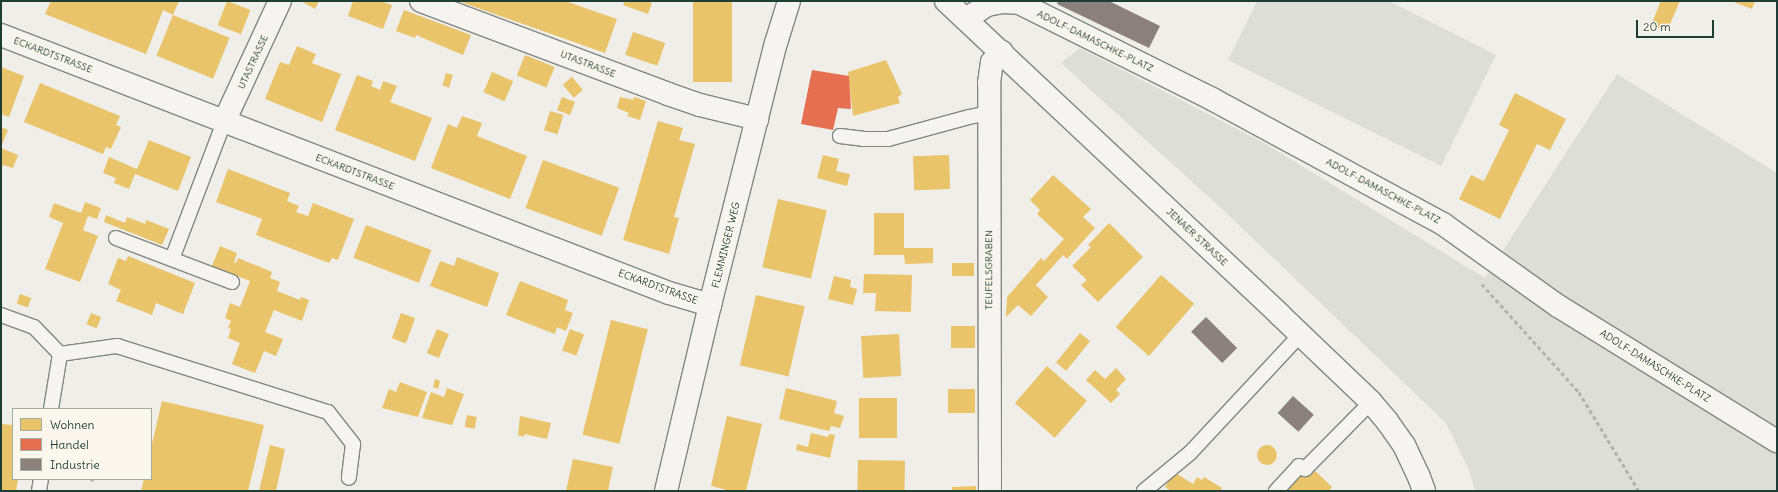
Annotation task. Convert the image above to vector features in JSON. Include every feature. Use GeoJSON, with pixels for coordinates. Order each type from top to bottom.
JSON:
{"type":"FeatureCollection","features":[{"type":"Feature","properties":{"kind":"street","name":"UTASTRASSE"},"geometry":{"type":"LineString","coordinates":[[224,122],[280,1]]}},
{"type":"Feature","properties":{"kind":"street","name":"UTASTRASSE"},"geometry":{"type":"LineString","coordinates":[[421,1],[668,94],[700,105],[757,119]]}},
{"type":"Feature","properties":{"kind":"street","name":"FLEMMINGER WEG"},"geometry":{"type":"LineString","coordinates":[[666,491],[710,305],[783,17],[789,1]]}},
{"type":"Feature","properties":{"kind":"street","name":"JENAER STRASSE"},"geometry":{"type":"LineString","coordinates":[[946,1],[1301,334],[1371,402],[1404,445],[1424,491]]}},
{"type":"Feature","properties":{"kind":"street","name":"ADOLF-DAMASCHKE-PLATZ"},"geometry":{"type":"LineString","coordinates":[[966,19],[988,6],[1002,2],[1019,3],[1212,99],[1443,224],[1558,306],[1777,441]]}},
{"type":"Feature","properties":{"kind":"street","name":"ECKARDTSTRASSE"},"geometry":{"type":"LineString","coordinates":[[1,35],[669,293],[710,305]]}},
{"type":"Feature","properties":{"kind":"street","name":"TEUFELSGRABEN"},"geometry":{"type":"LineString","coordinates":[[990,491],[989,82],[992,62],[1002,52]]}},
{"type":"Feature","properties":{"kind":"lane"},"geometry":{"type":"LineString","coordinates":[[840,136],[863,139],[888,139],[969,116],[989,113]]}},
{"type":"Feature","properties":{"kind":"lane"},"geometry":{"type":"LineString","coordinates":[[172,259],[224,122]]}},
{"type":"Feature","properties":{"kind":"lane"},"geometry":{"type":"LineString","coordinates":[[116,238],[232,282]]}},
{"type":"Feature","properties":{"kind":"lane"},"geometry":{"type":"LineString","coordinates":[[1,315],[34,327],[60,354]]}},
{"type":"Feature","properties":{"kind":"lane"},"geometry":{"type":"LineString","coordinates":[[1144,491],[1190,453],[1301,334]]}},
{"type":"Feature","properties":{"kind":"lane"},"geometry":{"type":"LineString","coordinates":[[60,354],[117,346],[328,412],[352,444],[349,478]]}},
{"type":"Feature","properties":{"kind":"lane"},"geometry":{"type":"LineString","coordinates":[[51,408],[60,354]]}},
{"type":"Feature","properties":{"kind":"lane"},"geometry":{"type":"LineString","coordinates":[[1276,491],[1299,466],[1305,469],[1371,402]]}},
{"type":"Feature","properties":{"kind":"lane"},"geometry":{"type":"LineString","coordinates":[[39,491],[41,480]]}},
{"type":"Feature","properties":{"kind":"path"},"geometry":{"type":"LineString","coordinates":[[1480,281],[1579,392],[1639,491]]}},
{"type":"Feature","properties":{"kind":"shaded area"},"geometry":{"type":"Polygon","coordinates":[[[1257,1],[1389,1],[1496,55],[1441,166],[1228,60],[1257,1]]]}},
{"type":"Feature","properties":{"kind":"shaded area"},"geometry":{"type":"Polygon","coordinates":[[[1080,48],[1266,144],[1485,278],[1617,74],[1777,173],[1777,491],[1475,491],[1469,470],[1446,423],[1222,209],[1061,63],[1080,48]]]}},
{"type":"Feature","properties":{"kind":"building: Wohnen"},"geometry":{"type":"Polygon","coordinates":[[[51,1],[179,1],[173,15],[163,10],[146,54],[45,14],[51,1]]]}},
{"type":"Feature","properties":{"kind":"building: Wohnen"},"geometry":{"type":"Polygon","coordinates":[[[227,1],[250,10],[241,34],[218,25],[227,1]]]}},
{"type":"Feature","properties":{"kind":"building: Wohnen"},"geometry":{"type":"Polygon","coordinates":[[[301,1],[319,1],[315,9],[301,1]]]}},
{"type":"Feature","properties":{"kind":"building: Wohnen"},"geometry":{"type":"Polygon","coordinates":[[[353,1],[380,1],[392,5],[383,29],[348,16],[353,1]]]}},
{"type":"Feature","properties":{"kind":"building: Wohnen"},"geometry":{"type":"Polygon","coordinates":[[[458,1],[565,1],[617,19],[605,53],[458,1]]]}},
{"type":"Feature","properties":{"kind":"building: Wohnen"},"geometry":{"type":"Polygon","coordinates":[[[625,1],[647,1],[652,3],[648,14],[623,5],[625,1]]]}},
{"type":"Feature","properties":{"kind":"building: Wohnen"},"geometry":{"type":"Polygon","coordinates":[[[693,1],[732,1],[732,82],[693,82],[693,1]]]}},
{"type":"Feature","properties":{"kind":"building: Wohnen"},"geometry":{"type":"Polygon","coordinates":[[[1661,1],[1680,1],[1667,31],[1651,25],[1661,1]]]}},
{"type":"Feature","properties":{"kind":"building: Wohnen"},"geometry":{"type":"Polygon","coordinates":[[[1731,1],[1755,1],[1752,9],[1731,1]]]}},
{"type":"Feature","properties":{"kind":"building: Wohnen"},"geometry":{"type":"Polygon","coordinates":[[[404,10],[471,35],[463,55],[416,35],[415,38],[396,31],[404,10]]]}},
{"type":"Feature","properties":{"kind":"building: Wohnen"},"geometry":{"type":"Polygon","coordinates":[[[173,15],[230,38],[213,79],[157,56],[173,15]]]}},
{"type":"Feature","properties":{"kind":"building: Wohnen"},"geometry":{"type":"Polygon","coordinates":[[[633,32],[665,43],[657,66],[625,55],[633,32]]]}},
{"type":"Feature","properties":{"kind":"building: Wohnen"},"geometry":{"type":"Polygon","coordinates":[[[297,46],[316,54],[312,63],[341,74],[322,122],[265,99],[280,62],[289,65],[297,46]]]}},
{"type":"Feature","properties":{"kind":"building: Wohnen"},"geometry":{"type":"Polygon","coordinates":[[[525,55],[555,67],[546,87],[517,75],[525,55]]]}},
{"type":"Feature","properties":{"kind":"building: Wohnen"},"geometry":{"type":"Polygon","coordinates":[[[886,60],[902,94],[898,97],[900,103],[853,116],[848,72],[886,60]]]}},
{"type":"Feature","properties":{"kind":"building: Wohnen"},"geometry":{"type":"Polygon","coordinates":[[[1,67],[24,76],[9,117],[1,114],[1,67]]]}},
{"type":"Feature","properties":{"kind":"building: Wohnen"},"geometry":{"type":"Polygon","coordinates":[[[492,72],[513,81],[505,101],[483,92],[492,72]]]}},
{"type":"Feature","properties":{"kind":"building: Wohnen"},"geometry":{"type":"Polygon","coordinates":[[[446,73],[453,75],[449,87],[442,85],[446,73]]]}},
{"type":"Feature","properties":{"kind":"building: Wohnen"},"geometry":{"type":"Polygon","coordinates":[[[357,75],[373,81],[371,86],[380,90],[383,81],[397,86],[390,102],[432,118],[415,161],[335,130],[357,75]]]}},
{"type":"Feature","properties":{"kind":"building: Wohnen"},"geometry":{"type":"Polygon","coordinates":[[[572,77],[583,90],[574,98],[563,85],[572,77]]]}},
{"type":"Feature","properties":{"kind":"building: Wohnen"},"geometry":{"type":"Polygon","coordinates":[[[40,83],[120,116],[116,125],[121,127],[111,149],[106,147],[103,154],[24,122],[40,83]]]}},
{"type":"Feature","properties":{"kind":"building: Wohnen"},"geometry":{"type":"Polygon","coordinates":[[[1515,93],[1566,119],[1550,150],[1537,144],[1500,219],[1459,199],[1471,175],[1484,181],[1509,130],[1499,125],[1515,93]]]}},
{"type":"Feature","properties":{"kind":"building: Wohnen"},"geometry":{"type":"Polygon","coordinates":[[[562,97],[575,102],[570,115],[557,110],[562,97]]]}},
{"type":"Feature","properties":{"kind":"building: Wohnen"},"geometry":{"type":"Polygon","coordinates":[[[620,97],[633,100],[634,97],[646,101],[640,120],[627,116],[629,113],[617,108],[620,97]]]}},
{"type":"Feature","properties":{"kind":"building: Wohnen"},"geometry":{"type":"Polygon","coordinates":[[[550,111],[563,115],[558,134],[544,130],[550,111]]]}},
{"type":"Feature","properties":{"kind":"building: Wohnen"},"geometry":{"type":"Polygon","coordinates":[[[462,116],[482,123],[477,136],[527,156],[510,199],[431,168],[448,124],[457,128],[462,116]]]}},
{"type":"Feature","properties":{"kind":"building: Wohnen"},"geometry":{"type":"Polygon","coordinates":[[[658,121],[683,128],[679,140],[695,144],[674,217],[679,218],[669,254],[623,240],[658,121]]]}},
{"type":"Feature","properties":{"kind":"building: Wohnen"},"geometry":{"type":"Polygon","coordinates":[[[1,127],[8,130],[1,147],[1,127]]]}},
{"type":"Feature","properties":{"kind":"building: Wohnen"},"geometry":{"type":"Polygon","coordinates":[[[149,140],[191,157],[178,191],[135,174],[129,189],[114,183],[116,178],[103,173],[109,157],[137,169],[149,140]]]}},
{"type":"Feature","properties":{"kind":"building: Wohnen"},"geometry":{"type":"Polygon","coordinates":[[[1,148],[18,155],[13,168],[3,165],[1,169],[1,148]]]}},
{"type":"Feature","properties":{"kind":"building: Wohnen"},"geometry":{"type":"Polygon","coordinates":[[[823,155],[839,159],[836,171],[850,174],[847,186],[817,178],[823,155]]]}},
{"type":"Feature","properties":{"kind":"building: Wohnen"},"geometry":{"type":"Polygon","coordinates":[[[949,155],[950,189],[914,190],[913,156],[949,155]]]}},
{"type":"Feature","properties":{"kind":"building: Wohnen"},"geometry":{"type":"Polygon","coordinates":[[[543,160],[619,188],[602,236],[526,208],[543,160]]]}},
{"type":"Feature","properties":{"kind":"building: Wohnen"},"geometry":{"type":"Polygon","coordinates":[[[228,169],[290,193],[287,201],[299,206],[296,212],[308,216],[313,203],[354,219],[338,260],[332,258],[329,263],[256,235],[262,219],[216,202],[228,169]]]}},
{"type":"Feature","properties":{"kind":"building: Wohnen"},"geometry":{"type":"Polygon","coordinates":[[[1053,175],[1091,209],[1083,217],[1095,228],[1067,259],[1063,255],[1036,285],[1048,297],[1031,316],[1018,305],[1006,317],[1007,297],[1041,258],[1044,261],[1064,239],[1037,214],[1040,210],[1030,200],[1053,175]]]}},
{"type":"Feature","properties":{"kind":"building: Wohnen"},"geometry":{"type":"Polygon","coordinates":[[[778,199],[827,210],[811,278],[762,267],[778,199]]]}},
{"type":"Feature","properties":{"kind":"building: Wohnen"},"geometry":{"type":"Polygon","coordinates":[[[85,202],[101,208],[97,219],[88,216],[83,230],[98,236],[80,282],[45,269],[63,223],[49,217],[54,203],[81,213],[85,202]]]}},
{"type":"Feature","properties":{"kind":"building: Wohnen"},"geometry":{"type":"Polygon","coordinates":[[[874,213],[904,213],[904,248],[933,248],[933,263],[905,264],[904,255],[874,255],[874,213]]]}},
{"type":"Feature","properties":{"kind":"building: Wohnen"},"geometry":{"type":"Polygon","coordinates":[[[106,215],[125,223],[127,217],[145,224],[146,220],[169,229],[162,245],[104,222],[106,215]]]}},
{"type":"Feature","properties":{"kind":"building: Wohnen"},"geometry":{"type":"Polygon","coordinates":[[[1109,223],[1143,257],[1098,302],[1081,285],[1087,280],[1072,266],[1091,247],[1088,245],[1109,223]]]}},
{"type":"Feature","properties":{"kind":"building: Wohnen"},"geometry":{"type":"Polygon","coordinates":[[[366,225],[431,250],[419,283],[353,258],[366,225]]]}},
{"type":"Feature","properties":{"kind":"building: Wohnen"},"geometry":{"type":"Polygon","coordinates":[[[220,246],[237,253],[234,262],[236,263],[238,258],[272,272],[270,278],[280,282],[277,291],[300,300],[301,297],[309,300],[302,321],[274,310],[265,332],[283,339],[276,356],[264,351],[255,373],[232,364],[240,343],[228,338],[231,329],[228,328],[231,321],[225,318],[230,303],[240,307],[250,281],[212,266],[220,246]]]}},
{"type":"Feature","properties":{"kind":"building: Wohnen"},"geometry":{"type":"Polygon","coordinates":[[[128,256],[195,283],[183,314],[156,303],[152,315],[116,301],[121,290],[108,284],[118,258],[126,261],[128,256]]]}},
{"type":"Feature","properties":{"kind":"building: Wohnen"},"geometry":{"type":"Polygon","coordinates":[[[457,257],[499,273],[487,307],[430,286],[440,261],[454,266],[457,257]]]}},
{"type":"Feature","properties":{"kind":"building: Wohnen"},"geometry":{"type":"Polygon","coordinates":[[[952,263],[974,263],[974,276],[952,276],[952,263]]]}},
{"type":"Feature","properties":{"kind":"building: Wohnen"},"geometry":{"type":"Polygon","coordinates":[[[864,274],[912,275],[911,312],[875,311],[876,293],[863,293],[864,274]]]}},
{"type":"Feature","properties":{"kind":"building: Wohnen"},"geometry":{"type":"Polygon","coordinates":[[[1161,275],[1194,304],[1149,356],[1116,327],[1161,275]]]}},
{"type":"Feature","properties":{"kind":"building: Wohnen"},"geometry":{"type":"Polygon","coordinates":[[[834,276],[851,280],[850,287],[857,289],[853,305],[828,299],[834,276]]]}},
{"type":"Feature","properties":{"kind":"building: Wohnen"},"geometry":{"type":"Polygon","coordinates":[[[520,281],[568,300],[565,310],[573,313],[566,331],[557,327],[555,334],[506,315],[520,281]]]}},
{"type":"Feature","properties":{"kind":"building: Wohnen"},"geometry":{"type":"Polygon","coordinates":[[[20,294],[31,298],[28,308],[17,303],[20,294]]]}},
{"type":"Feature","properties":{"kind":"building: Wohnen"},"geometry":{"type":"Polygon","coordinates":[[[756,295],[805,306],[789,376],[740,365],[756,295]]]}},
{"type":"Feature","properties":{"kind":"building: Wohnen"},"geometry":{"type":"Polygon","coordinates":[[[91,313],[101,317],[97,328],[87,324],[91,313]]]}},
{"type":"Feature","properties":{"kind":"building: Wohnen"},"geometry":{"type":"Polygon","coordinates":[[[401,313],[415,318],[406,344],[392,338],[401,313]]]}},
{"type":"Feature","properties":{"kind":"building: Wohnen"},"geometry":{"type":"Polygon","coordinates":[[[611,320],[648,329],[619,444],[582,434],[611,320]]]}},
{"type":"Feature","properties":{"kind":"building: Wohnen"},"geometry":{"type":"Polygon","coordinates":[[[951,326],[975,326],[975,348],[951,348],[951,326]]]}},
{"type":"Feature","properties":{"kind":"building: Wohnen"},"geometry":{"type":"Polygon","coordinates":[[[437,329],[449,334],[439,358],[427,353],[437,329]]]}},
{"type":"Feature","properties":{"kind":"building: Wohnen"},"geometry":{"type":"Polygon","coordinates":[[[570,329],[584,334],[576,356],[562,351],[570,329]]]}},
{"type":"Feature","properties":{"kind":"building: Wohnen"},"geometry":{"type":"Polygon","coordinates":[[[1080,333],[1090,341],[1066,371],[1056,363],[1080,333]]]}},
{"type":"Feature","properties":{"kind":"building: Wohnen"},"geometry":{"type":"Polygon","coordinates":[[[899,334],[901,376],[863,378],[861,336],[899,334]]]}},
{"type":"Feature","properties":{"kind":"building: Wohnen"},"geometry":{"type":"Polygon","coordinates":[[[1047,366],[1087,401],[1055,438],[1015,403],[1047,366]]]}},
{"type":"Feature","properties":{"kind":"building: Wohnen"},"geometry":{"type":"Polygon","coordinates":[[[1116,368],[1126,379],[1116,390],[1120,394],[1111,403],[1086,380],[1095,370],[1105,379],[1116,368]]]}},
{"type":"Feature","properties":{"kind":"building: Wohnen"},"geometry":{"type":"Polygon","coordinates":[[[435,379],[440,381],[438,389],[433,387],[435,379]]]}},
{"type":"Feature","properties":{"kind":"building: Wohnen"},"geometry":{"type":"Polygon","coordinates":[[[400,382],[427,392],[418,417],[382,408],[389,389],[396,392],[400,382]]]}},
{"type":"Feature","properties":{"kind":"building: Wohnen"},"geometry":{"type":"Polygon","coordinates":[[[447,388],[464,394],[452,425],[422,418],[431,392],[444,397],[447,388]]]}},
{"type":"Feature","properties":{"kind":"building: Wohnen"},"geometry":{"type":"Polygon","coordinates":[[[786,388],[837,401],[834,413],[844,416],[840,428],[831,426],[829,431],[779,419],[786,388]]]}},
{"type":"Feature","properties":{"kind":"building: Wohnen"},"geometry":{"type":"Polygon","coordinates":[[[948,389],[975,389],[975,413],[948,413],[948,389]]]}},
{"type":"Feature","properties":{"kind":"building: Wohnen"},"geometry":{"type":"Polygon","coordinates":[[[859,398],[897,398],[897,438],[859,438],[859,398]]]}},
{"type":"Feature","properties":{"kind":"building: Wohnen"},"geometry":{"type":"Polygon","coordinates":[[[162,401],[264,425],[248,491],[141,491],[144,480],[152,480],[152,444],[162,401]]]}},
{"type":"Feature","properties":{"kind":"building: Wohnen"},"geometry":{"type":"Polygon","coordinates":[[[467,415],[477,417],[475,429],[465,427],[467,415]]]}},
{"type":"Feature","properties":{"kind":"building: Wohnen"},"geometry":{"type":"Polygon","coordinates":[[[520,416],[551,423],[547,439],[524,434],[524,437],[518,435],[520,416]]]}},
{"type":"Feature","properties":{"kind":"building: Wohnen"},"geometry":{"type":"Polygon","coordinates":[[[727,416],[762,424],[746,491],[731,491],[711,486],[727,416]]]}},
{"type":"Feature","properties":{"kind":"building: Wohnen"},"geometry":{"type":"Polygon","coordinates":[[[1,424],[12,425],[12,480],[18,480],[16,491],[1,491],[1,424]]]}},
{"type":"Feature","properties":{"kind":"building: Wohnen"},"geometry":{"type":"Polygon","coordinates":[[[811,433],[828,437],[829,434],[835,435],[830,458],[796,450],[797,444],[808,447],[811,433]]]}},
{"type":"Feature","properties":{"kind":"building: Wohnen"},"geometry":{"type":"Polygon","coordinates":[[[270,445],[285,449],[276,491],[259,491],[270,445]]]}},
{"type":"Feature","properties":{"kind":"building: Wohnen"},"geometry":{"type":"Polygon","coordinates":[[[1267,445],[1274,448],[1277,455],[1274,462],[1267,465],[1260,462],[1257,455],[1260,448],[1267,445]]]}},
{"type":"Feature","properties":{"kind":"building: Wohnen"},"geometry":{"type":"Polygon","coordinates":[[[573,459],[613,467],[608,491],[566,491],[573,459]]]}},
{"type":"Feature","properties":{"kind":"building: Wohnen"},"geometry":{"type":"Polygon","coordinates":[[[858,460],[905,461],[904,491],[857,491],[858,460]]]}},
{"type":"Feature","properties":{"kind":"building: Wohnen"},"geometry":{"type":"Polygon","coordinates":[[[1311,467],[1332,487],[1329,491],[1284,491],[1281,487],[1311,467]]]}},
{"type":"Feature","properties":{"kind":"building: Wohnen"},"geometry":{"type":"Polygon","coordinates":[[[1174,472],[1193,484],[1197,477],[1202,480],[1204,477],[1222,488],[1220,491],[1171,491],[1165,487],[1174,472]]]}},
{"type":"Feature","properties":{"kind":"building: Wohnen"},"geometry":{"type":"Polygon","coordinates":[[[976,486],[976,491],[952,491],[952,487],[976,486]]]}},
{"type":"Feature","properties":{"kind":"building: Handel"},"geometry":{"type":"Polygon","coordinates":[[[812,70],[849,76],[851,109],[838,108],[833,130],[801,124],[812,70]]]}},
{"type":"Feature","properties":{"kind":"building: Industrie"},"geometry":{"type":"Polygon","coordinates":[[[1058,1],[1109,1],[1160,26],[1149,48],[1057,4],[1058,1]]]}},
{"type":"Feature","properties":{"kind":"building: Industrie"},"geometry":{"type":"Polygon","coordinates":[[[1206,317],[1237,348],[1222,363],[1191,332],[1206,317]]]}},
{"type":"Feature","properties":{"kind":"building: Industrie"},"geometry":{"type":"Polygon","coordinates":[[[1293,396],[1314,415],[1298,432],[1278,413],[1293,396]]]}}]}
